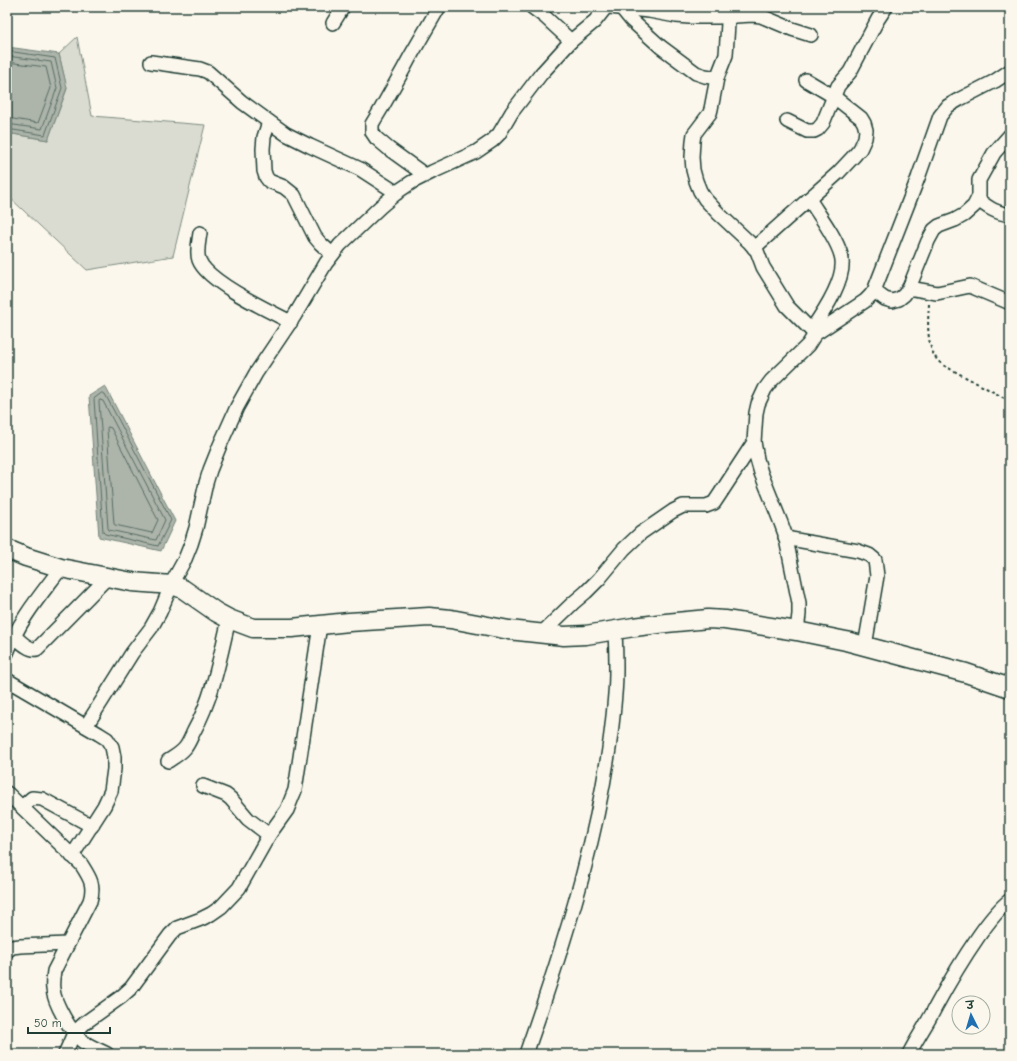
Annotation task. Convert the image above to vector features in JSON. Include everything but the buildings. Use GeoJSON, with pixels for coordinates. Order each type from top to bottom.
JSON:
{"type":"FeatureCollection","features":[{"type":"Feature","properties":{"kind":"street"},"geometry":{"type":"LineString","coordinates":[[333,23],[343,7]]}},
{"type":"Feature","properties":{"kind":"street"},"geometry":{"type":"LineString","coordinates":[[426,175],[376,138],[372,132],[372,124],[439,7]]}},
{"type":"Feature","properties":{"kind":"street"},"geometry":{"type":"LineString","coordinates":[[532,7],[571,41]]}},
{"type":"Feature","properties":{"kind":"street"},"geometry":{"type":"LineString","coordinates":[[86,726],[160,612],[191,544],[206,483],[220,445],[244,394],[262,364],[291,322],[332,254],[352,233],[397,193],[412,182],[476,152],[492,141],[499,134],[512,112],[534,83],[571,41],[594,21],[607,7],[649,11],[676,16],[729,12],[761,16],[811,35]]}},
{"type":"Feature","properties":{"kind":"street"},"geometry":{"type":"LineString","coordinates":[[786,121],[807,131],[814,131],[818,129],[823,123],[838,86],[850,72],[886,7]]}},
{"type":"Feature","properties":{"kind":"street"},"geometry":{"type":"LineString","coordinates":[[622,9],[631,20],[661,48],[696,73],[717,78]]}},
{"type":"Feature","properties":{"kind":"street"},"geometry":{"type":"LineString","coordinates":[[729,12],[726,55],[717,78],[713,103],[710,113],[694,134],[692,146],[693,170],[700,191],[719,214],[757,251],[764,267],[787,306],[813,332]]}},
{"type":"Feature","properties":{"kind":"street"},"geometry":{"type":"LineString","coordinates":[[151,62],[186,66],[208,72],[242,102],[286,134],[360,169],[397,193]]}},
{"type":"Feature","properties":{"kind":"street"},"geometry":{"type":"LineString","coordinates":[[813,332],[865,301],[874,291],[918,178],[940,116],[948,106],[995,81],[1010,71]]}},
{"type":"Feature","properties":{"kind":"street"},"geometry":{"type":"LineString","coordinates":[[754,248],[838,174],[860,149],[865,138],[866,130],[861,118],[833,96],[806,80]]}},
{"type":"Feature","properties":{"kind":"street"},"geometry":{"type":"LineString","coordinates":[[269,122],[264,137],[263,149],[264,171],[266,177],[269,181],[284,187],[294,195],[315,237],[332,254]]}},
{"type":"Feature","properties":{"kind":"street"},"geometry":{"type":"LineString","coordinates":[[874,291],[885,298],[892,300],[899,299],[909,288],[934,230],[938,226],[964,215],[974,206],[979,196],[979,180],[994,153],[1010,135]]}},
{"type":"Feature","properties":{"kind":"street"},"geometry":{"type":"LineString","coordinates":[[797,631],[799,603],[785,538],[781,523],[760,473],[754,442],[756,413],[758,404],[765,389],[808,344],[832,298],[842,266],[842,256],[836,243],[809,199]]}},
{"type":"Feature","properties":{"kind":"street"},"geometry":{"type":"LineString","coordinates":[[978,200],[991,209],[1010,215]]}},
{"type":"Feature","properties":{"kind":"street"},"geometry":{"type":"LineString","coordinates":[[200,233],[198,252],[199,260],[207,272],[225,286],[291,322]]}},
{"type":"Feature","properties":{"kind":"street"},"geometry":{"type":"LineString","coordinates":[[909,288],[937,293],[970,286],[1010,303]]}},
{"type":"Feature","properties":{"kind":"street"},"geometry":{"type":"LineString","coordinates":[[541,634],[599,579],[624,549],[640,533],[683,506],[706,506],[714,502],[754,442]]}},
{"type":"Feature","properties":{"kind":"street"},"geometry":{"type":"LineString","coordinates":[[785,538],[858,551],[869,555],[875,560],[877,576],[865,646]]}},
{"type":"Feature","properties":{"kind":"street"},"geometry":{"type":"LineString","coordinates":[[7,549],[26,557],[61,568],[107,578],[132,582],[172,584],[183,589],[216,612],[229,619],[253,628],[292,628],[357,621],[429,617],[451,619],[509,630],[564,636],[586,635],[634,627],[708,619],[797,631],[865,646],[966,673],[1010,688]]}},
{"type":"Feature","properties":{"kind":"street"},"geometry":{"type":"LineString","coordinates":[[7,653],[14,636],[27,614],[61,568]]}},
{"type":"Feature","properties":{"kind":"street"},"geometry":{"type":"LineString","coordinates":[[14,636],[30,648],[34,650],[37,649],[107,578]]}},
{"type":"Feature","properties":{"kind":"street"},"geometry":{"type":"LineString","coordinates":[[168,761],[186,747],[206,706],[218,666],[229,619]]}},
{"type":"Feature","properties":{"kind":"street"},"geometry":{"type":"LineString","coordinates":[[65,1054],[74,1033],[131,988],[170,935],[177,928],[210,914],[239,888],[269,835],[287,810],[295,790],[320,625]]}},
{"type":"Feature","properties":{"kind":"street"},"geometry":{"type":"LineString","coordinates":[[526,1054],[566,937],[598,810],[610,742],[615,694],[615,631]]}},
{"type":"Feature","properties":{"kind":"street"},"geometry":{"type":"LineString","coordinates":[[7,680],[107,739],[112,747],[114,769],[111,791],[104,806],[72,856]]}},
{"type":"Feature","properties":{"kind":"street"},"geometry":{"type":"LineString","coordinates":[[203,786],[226,795],[248,819],[269,835]]}},
{"type":"Feature","properties":{"kind":"street"},"geometry":{"type":"LineString","coordinates":[[7,793],[81,864],[89,876],[92,885],[90,902],[54,971],[52,980],[53,990],[55,999],[74,1033],[86,1044],[107,1054]]}},
{"type":"Feature","properties":{"kind":"street"},"geometry":{"type":"LineString","coordinates":[[22,807],[32,798],[42,799],[92,826]]}},
{"type":"Feature","properties":{"kind":"street"},"geometry":{"type":"LineString","coordinates":[[910,1054],[916,1039],[970,948],[995,915],[1010,900]]}},
{"type":"Feature","properties":{"kind":"street"},"geometry":{"type":"LineString","coordinates":[[7,951],[12,947],[20,946],[67,944]]}},
{"type":"Feature","properties":{"kind":"path"},"geometry":{"type":"LineString","coordinates":[[929,292],[929,339],[935,358],[943,365],[1010,401]]}},
{"type":"Feature","properties":{"kind":"shaded area"},"geometry":{"type":"Polygon","coordinates":[[[77,37],[92,116],[205,125],[173,256],[87,270],[7,195],[7,133],[48,140],[67,89],[59,54],[77,37]]]}},
{"type":"Feature","properties":{"kind":"water"},"geometry":{"type":"Polygon","coordinates":[[[7,47],[59,54],[67,88],[48,140],[7,133],[7,47]]]}},
{"type":"Feature","properties":{"kind":"water"},"geometry":{"type":"Polygon","coordinates":[[[105,386],[175,521],[161,551],[99,537],[89,396],[105,386]]]}}]}
